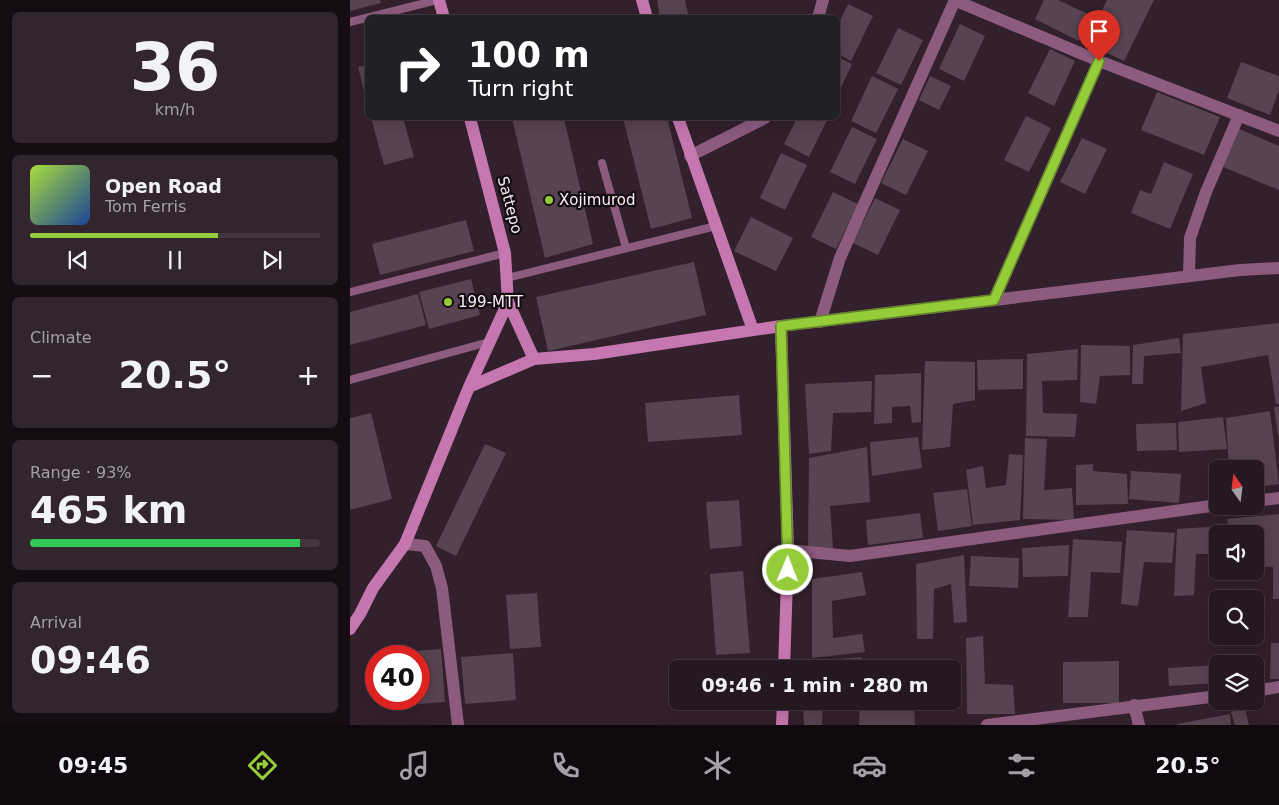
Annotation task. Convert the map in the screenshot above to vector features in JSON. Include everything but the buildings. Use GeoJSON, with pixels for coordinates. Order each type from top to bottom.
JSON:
{"type":"FeatureCollection","features":[{"type":"Feature","properties":{"kind":"street"},"geometry":{"type":"LineString","coordinates":[[438,0],[443,15]]}},
{"type":"Feature","properties":{"kind":"street"},"geometry":{"type":"LineString","coordinates":[[642,0],[646,15]]}},
{"type":"Feature","properties":{"kind":"street"},"geometry":{"type":"LineString","coordinates":[[819,15],[823,0]]}},
{"type":"Feature","properties":{"kind":"street"},"geometry":{"type":"LineString","coordinates":[[820,322],[840,258],[955,0],[1099,61],[1279,131]]}},
{"type":"Feature","properties":{"kind":"street"},"geometry":{"type":"LineString","coordinates":[[994,300],[1099,61]]}},
{"type":"Feature","properties":{"kind":"street"},"geometry":{"type":"LineString","coordinates":[[1189,276],[1190,238],[1206,192],[1239,115]]}},
{"type":"Feature","properties":{"kind":"street","name":"Sattepo"},"geometry":{"type":"LineString","coordinates":[[471,120],[505,253],[508,302]]}},
{"type":"Feature","properties":{"kind":"street"},"geometry":{"type":"LineString","coordinates":[[679,120],[754,330]]}},
{"type":"Feature","properties":{"kind":"street"},"geometry":{"type":"LineString","coordinates":[[690,156],[761,120]]}},
{"type":"Feature","properties":{"kind":"street"},"geometry":{"type":"LineString","coordinates":[[469,387],[534,359],[594,354],[781,326],[1189,276],[1279,268]]}},
{"type":"Feature","properties":{"kind":"street"},"geometry":{"type":"LineString","coordinates":[[508,302],[534,359]]}},
{"type":"Feature","properties":{"kind":"street"},"geometry":{"type":"LineString","coordinates":[[350,629],[373,588],[405,544],[469,387],[508,302]]}},
{"type":"Feature","properties":{"kind":"street"},"geometry":{"type":"LineString","coordinates":[[781,326],[788,550],[784,660]]}},
{"type":"Feature","properties":{"kind":"street"},"geometry":{"type":"LineString","coordinates":[[1264,500],[1279,498]]}},
{"type":"Feature","properties":{"kind":"street"},"geometry":{"type":"LineString","coordinates":[[788,550],[850,556],[1209,506]]}},
{"type":"Feature","properties":{"kind":"street"},"geometry":{"type":"LineString","coordinates":[[405,544],[424,546],[436,566],[442,588],[458,725]]}},
{"type":"Feature","properties":{"kind":"street"},"geometry":{"type":"LineString","coordinates":[[1264,690],[1279,687]]}},
{"type":"Feature","properties":{"kind":"street"},"geometry":{"type":"LineString","coordinates":[[988,725],[1209,697]]}},
{"type":"Feature","properties":{"kind":"street"},"geometry":{"type":"LineString","coordinates":[[1134,705],[1139,725]]}},
{"type":"Feature","properties":{"kind":"street"},"geometry":{"type":"LineString","coordinates":[[782,725],[783,710]]}},
{"type":"Feature","properties":{"kind":"lane"},"geometry":{"type":"LineString","coordinates":[[378,15],[438,0]]}},
{"type":"Feature","properties":{"kind":"lane"},"geometry":{"type":"LineString","coordinates":[[350,22],[365,18]]}},
{"type":"Feature","properties":{"kind":"lane"},"geometry":{"type":"LineString","coordinates":[[602,163],[626,248]]}},
{"type":"Feature","properties":{"kind":"lane"},"geometry":{"type":"LineString","coordinates":[[506,278],[716,226]]}},
{"type":"Feature","properties":{"kind":"lane"},"geometry":{"type":"LineString","coordinates":[[350,292],[505,253]]}},
{"type":"Feature","properties":{"kind":"lane"},"geometry":{"type":"LineString","coordinates":[[350,380],[489,342]]}},
{"type":"Feature","properties":{"kind":"place","name":"Xojimurod"},"geometry":{"type":"Point","coordinates":[549,200]}},
{"type":"Feature","properties":{"kind":"place","name":"199-MTT"},"geometry":{"type":"Point","coordinates":[448,302]}},
{"type":"Feature","properties":{"kind":"route"},"geometry":{"type":"LineString","coordinates":[[788,570],[781,326],[994,300],[1099,61]]}}]}
